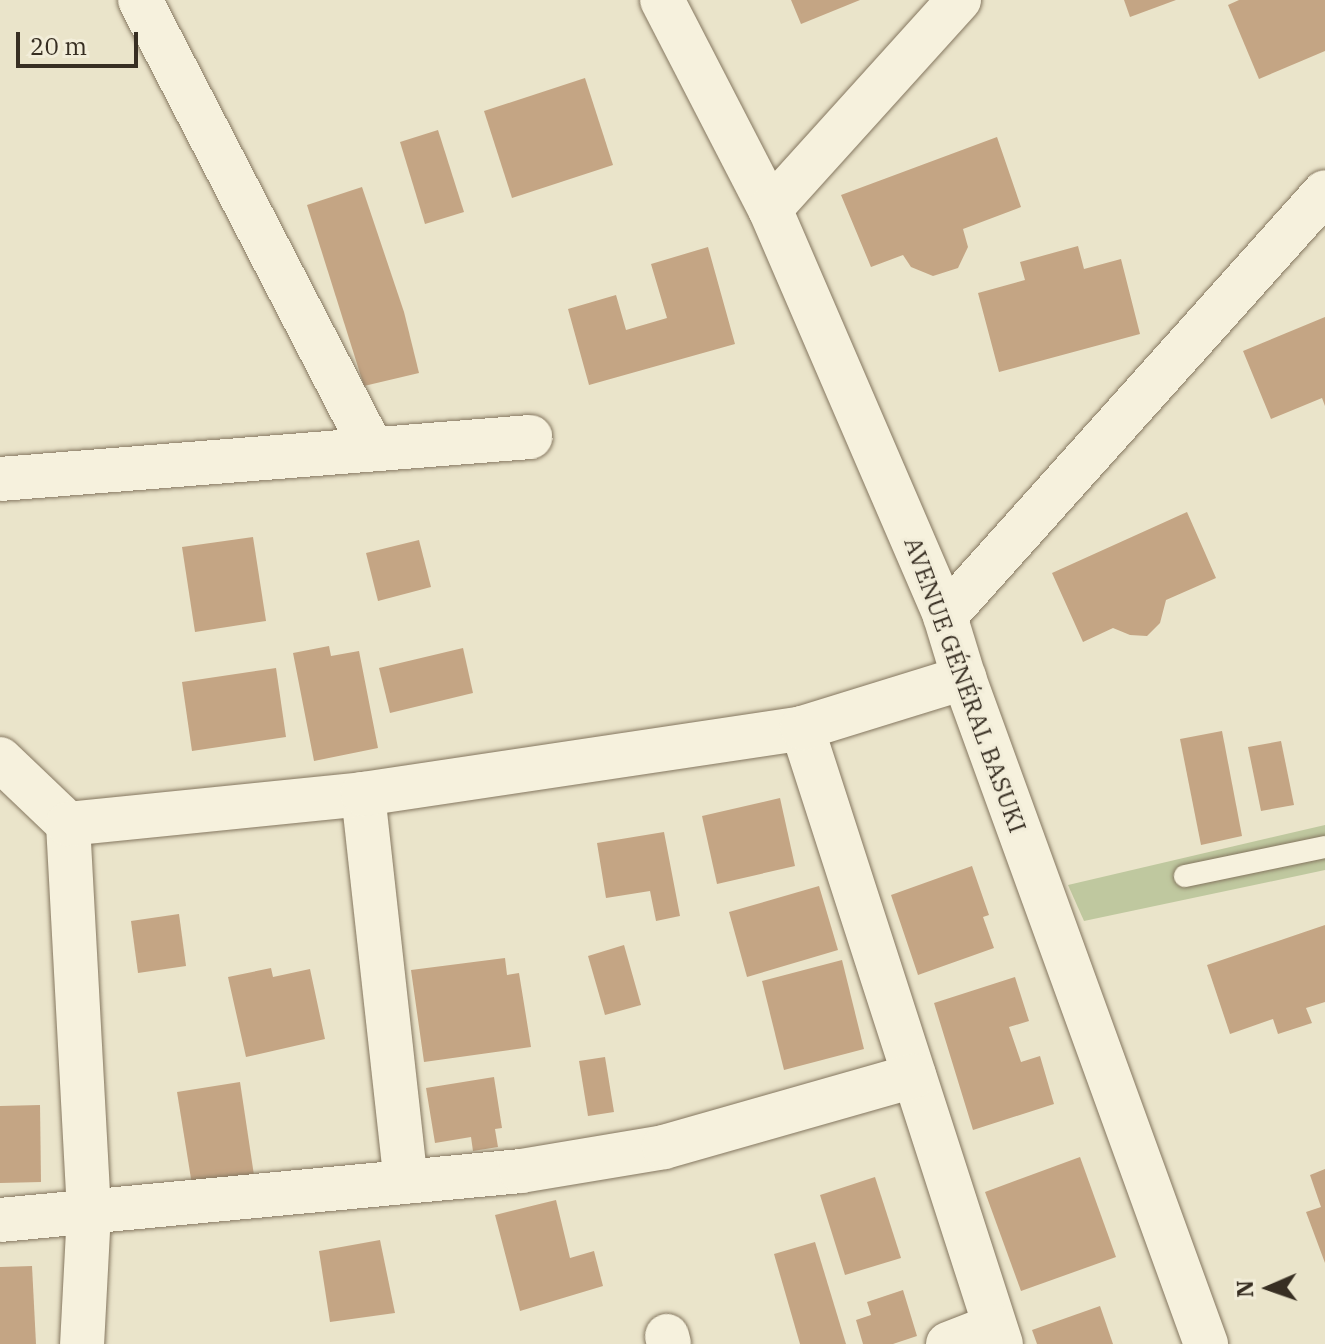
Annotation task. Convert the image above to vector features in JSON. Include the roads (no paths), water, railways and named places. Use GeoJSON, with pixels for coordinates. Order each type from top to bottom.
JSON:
{"type":"FeatureCollection","features":[{"type":"Feature","properties":{"kind":"street"},"geometry":{"type":"LineString","coordinates":[[140,0],[372,449]]}},
{"type":"Feature","properties":{"kind":"street","name":"AVENUE GÉNÉRAL BASUKI"},"geometry":{"type":"LineString","coordinates":[[662,0],[770,209],[945,616],[964,678],[1206,1344]]}},
{"type":"Feature","properties":{"kind":"street"},"geometry":{"type":"LineString","coordinates":[[770,209],[959,0]]}},
{"type":"Feature","properties":{"kind":"street"},"geometry":{"type":"LineString","coordinates":[[945,616],[1325,192]]}},
{"type":"Feature","properties":{"kind":"street"},"geometry":{"type":"LineString","coordinates":[[0,479],[530,437]]}},
{"type":"Feature","properties":{"kind":"street"},"geometry":{"type":"LineString","coordinates":[[68,824],[363,794],[802,728],[964,678]]}},
{"type":"Feature","properties":{"kind":"street"},"geometry":{"type":"LineString","coordinates":[[802,728],[998,1335],[948,1344]]}},
{"type":"Feature","properties":{"kind":"street"},"geometry":{"type":"LineString","coordinates":[[0,759],[68,824],[89,1212],[82,1344]]}},
{"type":"Feature","properties":{"kind":"street"},"geometry":{"type":"LineString","coordinates":[[363,794],[406,1182]]}},
{"type":"Feature","properties":{"kind":"street"},"geometry":{"type":"LineString","coordinates":[[0,1220],[521,1171],[664,1147],[914,1076]]}},
{"type":"Feature","properties":{"kind":"lane"},"geometry":{"type":"LineString","coordinates":[[1185,876],[1325,847]]}}]}
